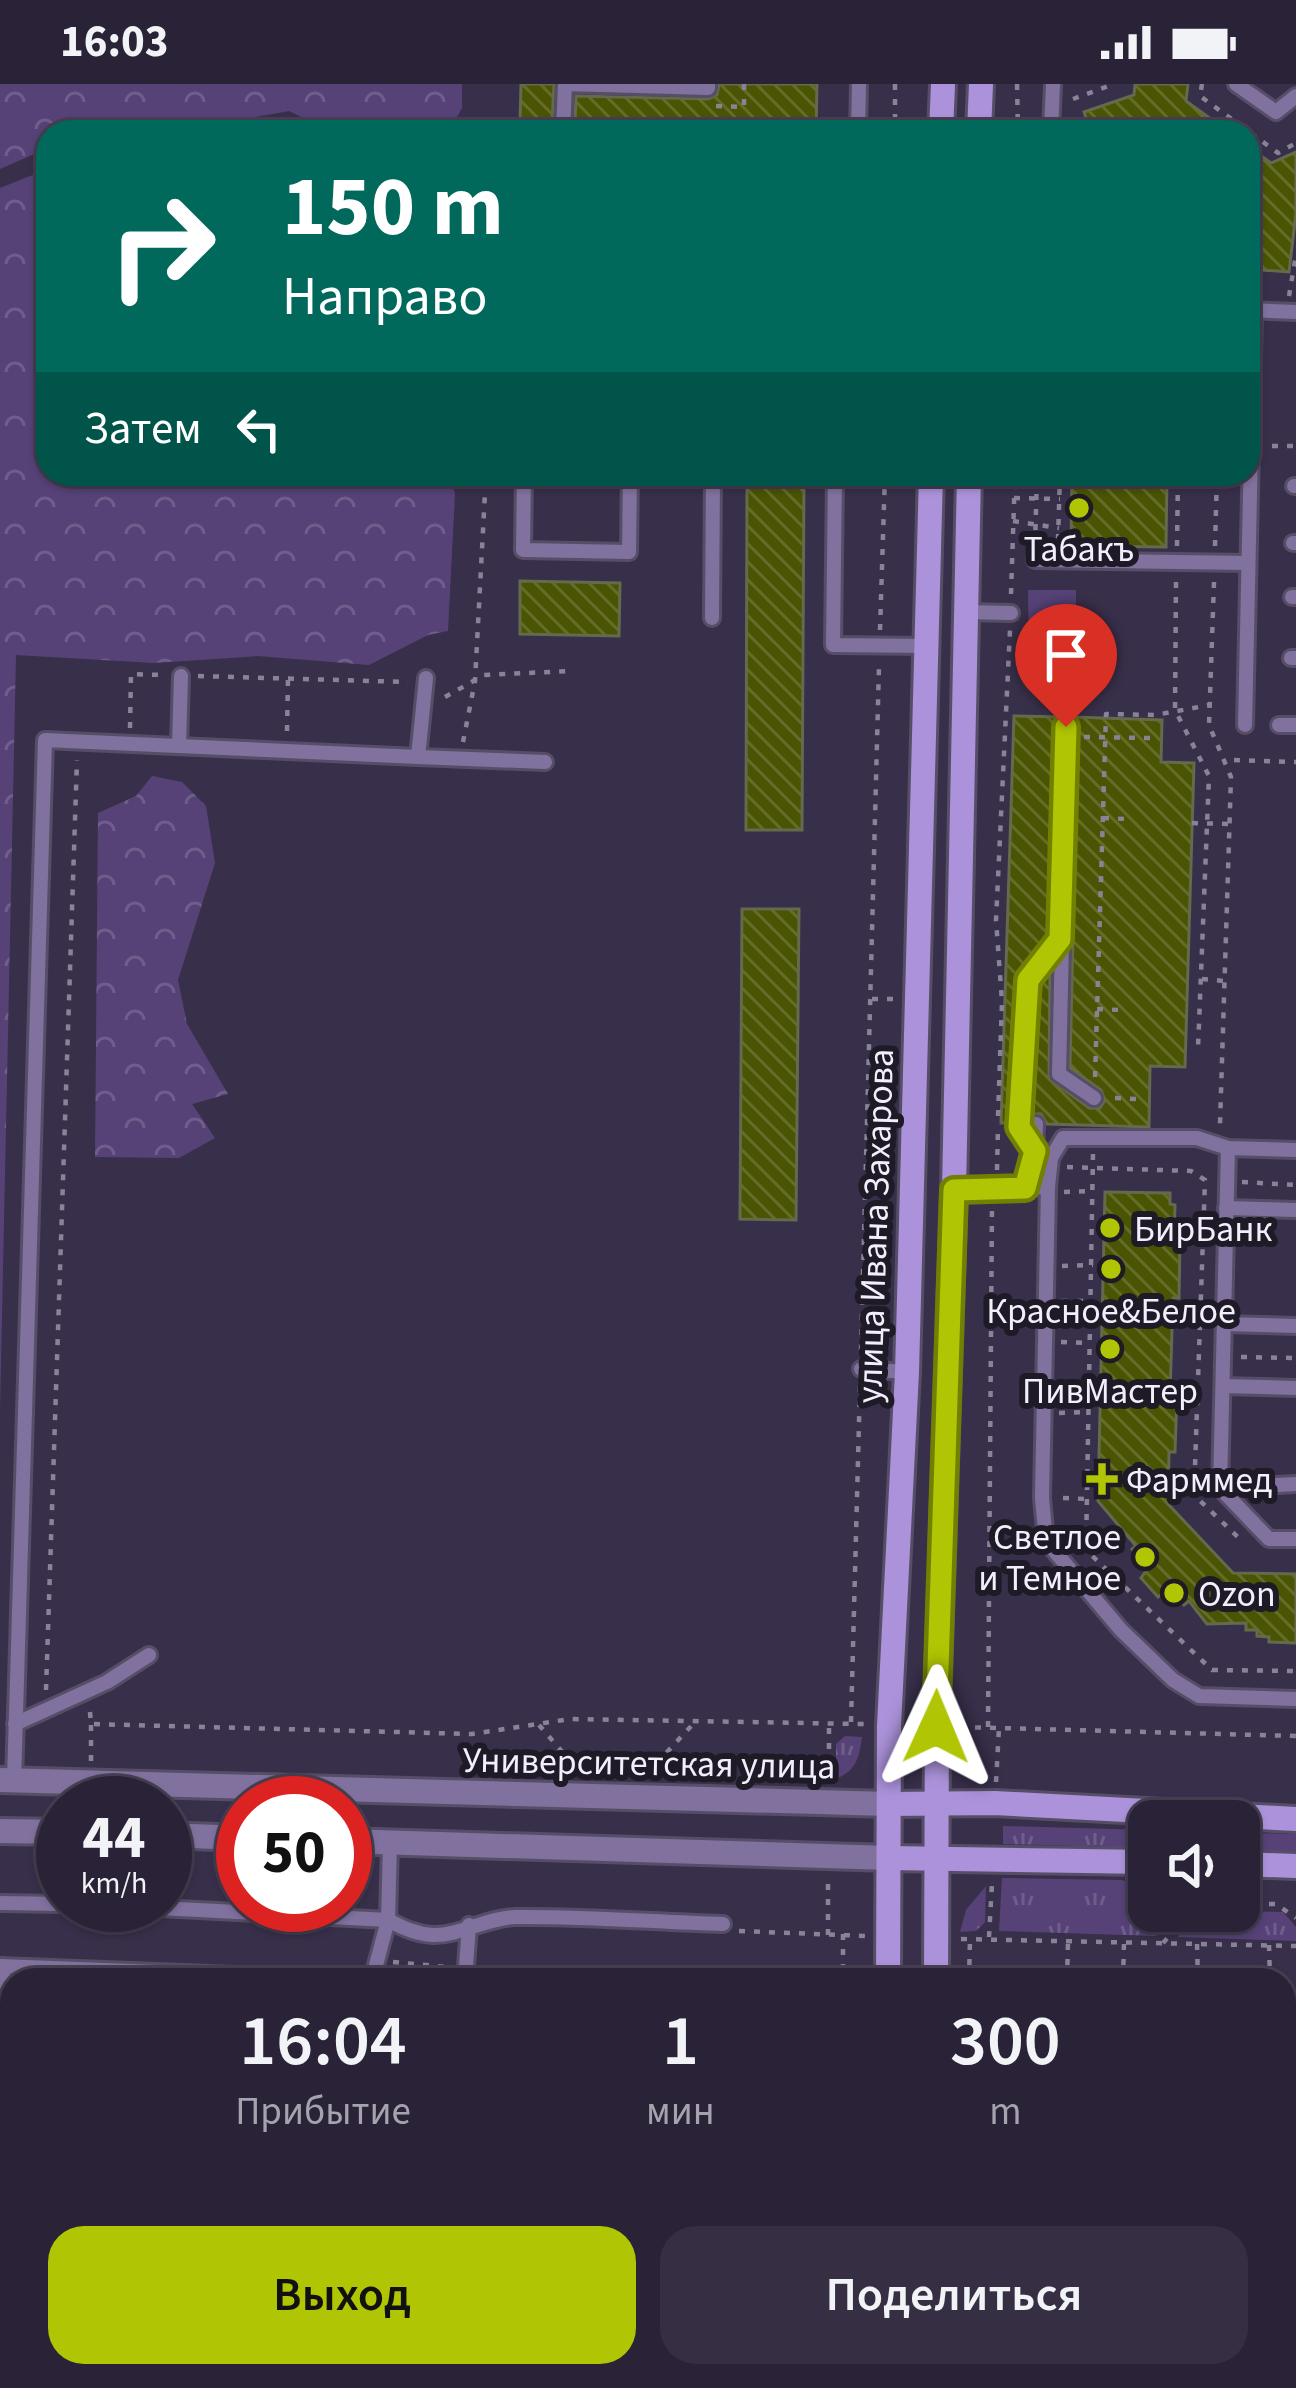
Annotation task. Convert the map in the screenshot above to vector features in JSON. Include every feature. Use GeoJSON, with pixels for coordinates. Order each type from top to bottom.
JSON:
{"type":"FeatureCollection","features":[{"type":"Feature","properties":{"kind":"main road"},"geometry":{"type":"LineString","coordinates":[[942,120],[943,84]]}},
{"type":"Feature","properties":{"kind":"main road"},"geometry":{"type":"LineString","coordinates":[[980,120],[981,84]]}},
{"type":"Feature","properties":{"kind":"main road","name":"улица Ивана Захарова"},"geometry":{"type":"LineString","coordinates":[[888,1968],[889,1726],[907,1372],[931,486]]}},
{"type":"Feature","properties":{"kind":"main road","name":"улица Ивана Захарова"},"geometry":{"type":"LineString","coordinates":[[936,1968],[936,1727],[970,486]]}},
{"type":"Feature","properties":{"kind":"main road","name":"Университетская улица"},"geometry":{"type":"LineString","coordinates":[[890,1804],[995,1803],[1296,1819]]}},
{"type":"Feature","properties":{"kind":"main road"},"geometry":{"type":"LineString","coordinates":[[889,1858],[1128,1861]]}},
{"type":"Feature","properties":{"kind":"main road"},"geometry":{"type":"LineString","coordinates":[[1260,1864],[1296,1865]]}},
{"type":"Feature","properties":{"kind":"street","name":"Университетская улица"},"geometry":{"type":"LineString","coordinates":[[7,1781],[890,1804]]}},
{"type":"Feature","properties":{"kind":"street"},"geometry":{"type":"LineString","coordinates":[[0,1832],[36,1832]]}},
{"type":"Feature","properties":{"kind":"street"},"geometry":{"type":"LineString","coordinates":[[372,1842],[889,1858]]}},
{"type":"Feature","properties":{"kind":"lane"},"geometry":{"type":"LineString","coordinates":[[564,120],[565,84],[708,88],[708,84]]}},
{"type":"Feature","properties":{"kind":"lane"},"geometry":{"type":"LineString","coordinates":[[858,120],[859,84]]}},
{"type":"Feature","properties":{"kind":"lane"},"geometry":{"type":"LineString","coordinates":[[1052,120],[1053,84]]}},
{"type":"Feature","properties":{"kind":"lane"},"geometry":{"type":"LineString","coordinates":[[1236,84],[1276,112],[1296,96]]}},
{"type":"Feature","properties":{"kind":"lane"},"geometry":{"type":"LineString","coordinates":[[1260,310],[1291,312]]}},
{"type":"Feature","properties":{"kind":"lane"},"geometry":{"type":"LineString","coordinates":[[524,486],[523,550],[629,552],[630,486]]}},
{"type":"Feature","properties":{"kind":"lane"},"geometry":{"type":"LineString","coordinates":[[712,618],[713,486]]}},
{"type":"Feature","properties":{"kind":"lane"},"geometry":{"type":"LineString","coordinates":[[835,486],[833,645],[926,646]]}},
{"type":"Feature","properties":{"kind":"lane"},"geometry":{"type":"LineString","coordinates":[[1245,725],[1251,486]]}},
{"type":"Feature","properties":{"kind":"lane"},"geometry":{"type":"LineString","coordinates":[[1035,560],[1248,563]]}},
{"type":"Feature","properties":{"kind":"lane"},"geometry":{"type":"LineString","coordinates":[[965,612],[1011,613]]}},
{"type":"Feature","properties":{"kind":"lane"},"geometry":{"type":"LineString","coordinates":[[178,746],[181,676]]}},
{"type":"Feature","properties":{"kind":"lane"},"geometry":{"type":"LineString","coordinates":[[418,757],[426,678]]}},
{"type":"Feature","properties":{"kind":"lane"},"geometry":{"type":"LineString","coordinates":[[1066,732],[1059,1073],[1094,1098]]}},
{"type":"Feature","properties":{"kind":"lane"},"geometry":{"type":"LineString","coordinates":[[7,1781],[15,1724],[45,740],[544,762]]}},
{"type":"Feature","properties":{"kind":"lane"},"geometry":{"type":"LineString","coordinates":[[1035,1151],[1019,1127],[1028,980],[1060,939]]}},
{"type":"Feature","properties":{"kind":"lane"},"geometry":{"type":"LineString","coordinates":[[1025,1188],[1036,1124]]}},
{"type":"Feature","properties":{"kind":"lane"},"geometry":{"type":"LineString","coordinates":[[1296,1150],[1222,1147],[1197,1138],[1064,1138],[1051,1158],[1047,1190],[1042,1498],[1046,1541],[1121,1630],[1173,1680],[1198,1696],[1296,1699]]}},
{"type":"Feature","properties":{"kind":"lane"},"geometry":{"type":"LineString","coordinates":[[1222,1147],[1227,1181],[1220,1488],[1269,1539],[1296,1539]]}},
{"type":"Feature","properties":{"kind":"lane"},"geometry":{"type":"LineString","coordinates":[[954,1190],[1047,1190]]}},
{"type":"Feature","properties":{"kind":"lane"},"geometry":{"type":"LineString","coordinates":[[1226,1208],[1296,1210]]}},
{"type":"Feature","properties":{"kind":"lane"},"geometry":{"type":"LineString","coordinates":[[1225,1324],[1296,1326]]}},
{"type":"Feature","properties":{"kind":"lane"},"geometry":{"type":"LineString","coordinates":[[861,1370],[907,1372]]}},
{"type":"Feature","properties":{"kind":"lane"},"geometry":{"type":"LineString","coordinates":[[1223,1386],[1296,1388]]}},
{"type":"Feature","properties":{"kind":"lane"},"geometry":{"type":"LineString","coordinates":[[1220,1488],[1296,1484]]}},
{"type":"Feature","properties":{"kind":"lane"},"geometry":{"type":"LineString","coordinates":[[15,1724],[106,1682],[149,1655]]}},
{"type":"Feature","properties":{"kind":"lane"},"geometry":{"type":"LineString","coordinates":[[373,1968],[388,1920],[390,1843]]}},
{"type":"Feature","properties":{"kind":"lane"},"geometry":{"type":"LineString","coordinates":[[0,1903],[36,1904]]}},
{"type":"Feature","properties":{"kind":"lane"},"geometry":{"type":"LineString","coordinates":[[192,1910],[388,1920],[429,1935],[511,1917],[723,1924]]}},
{"type":"Feature","properties":{"kind":"lane"},"geometry":{"type":"LineString","coordinates":[[467,1968],[469,1925]]}},
{"type":"Feature","properties":{"kind":"path"},"geometry":{"type":"LineString","coordinates":[[895,84],[895,120]]}},
{"type":"Feature","properties":{"kind":"path"},"geometry":{"type":"LineString","coordinates":[[1017,84],[1018,120]]}},
{"type":"Feature","properties":{"kind":"path"},"geometry":{"type":"LineString","coordinates":[[1069,101],[1114,84]]}},
{"type":"Feature","properties":{"kind":"path"},"geometry":{"type":"LineString","coordinates":[[1202,84],[1201,96],[1233,120]]}},
{"type":"Feature","properties":{"kind":"path"},"geometry":{"type":"LineString","coordinates":[[1260,140],[1278,153],[1296,143]]}},
{"type":"Feature","properties":{"kind":"path"},"geometry":{"type":"LineString","coordinates":[[1291,312],[1296,255]]}},
{"type":"Feature","properties":{"kind":"path"},"geometry":{"type":"LineString","coordinates":[[1260,445],[1296,446]]}},
{"type":"Feature","properties":{"kind":"path"},"geometry":{"type":"LineString","coordinates":[[453,761],[461,752],[476,681],[485,486]]}},
{"type":"Feature","properties":{"kind":"path"},"geometry":{"type":"LineString","coordinates":[[850,1724],[885,486]]}},
{"type":"Feature","properties":{"kind":"path"},"geometry":{"type":"LineString","coordinates":[[988,1728],[992,1192],[997,1170],[1001,1002],[996,920],[1015,486]]}},
{"type":"Feature","properties":{"kind":"path"},"geometry":{"type":"LineString","coordinates":[[1035,560],[1036,486]]}},
{"type":"Feature","properties":{"kind":"path"},"geometry":{"type":"LineString","coordinates":[[1057,562],[1060,486]]}},
{"type":"Feature","properties":{"kind":"path"},"geometry":{"type":"LineString","coordinates":[[1178,486],[1174,710],[1209,776],[1198,1048]]}},
{"type":"Feature","properties":{"kind":"path"},"geometry":{"type":"LineString","coordinates":[[1217,486],[1209,725],[1231,777],[1222,1147],[1205,1180],[1194,1495],[1256,1555]]}},
{"type":"Feature","properties":{"kind":"path"},"geometry":{"type":"LineString","coordinates":[[1014,498],[1060,499]]}},
{"type":"Feature","properties":{"kind":"path"},"geometry":{"type":"LineString","coordinates":[[1167,502],[1178,502]]}},
{"type":"Feature","properties":{"kind":"path"},"geometry":{"type":"LineString","coordinates":[[1013,521],[1059,528]]}},
{"type":"Feature","properties":{"kind":"path"},"geometry":{"type":"LineString","coordinates":[[422,702],[446,697],[484,675],[570,671]]}},
{"type":"Feature","properties":{"kind":"path"},"geometry":{"type":"LineString","coordinates":[[129,744],[131,674],[394,682]]}},
{"type":"Feature","properties":{"kind":"path"},"geometry":{"type":"LineString","coordinates":[[286,751],[288,679]]}},
{"type":"Feature","properties":{"kind":"path"},"geometry":{"type":"LineString","coordinates":[[1137,1099],[1094,1098],[1106,714],[1155,715],[1210,705]]}},
{"type":"Feature","properties":{"kind":"path"},"geometry":{"type":"LineString","coordinates":[[1066,732],[1150,738]]}},
{"type":"Feature","properties":{"kind":"path"},"geometry":{"type":"LineString","coordinates":[[46,1702],[77,757],[94,758]]}},
{"type":"Feature","properties":{"kind":"path"},"geometry":{"type":"LineString","coordinates":[[1234,760],[1296,762]]}},
{"type":"Feature","properties":{"kind":"path"},"geometry":{"type":"LineString","coordinates":[[1103,818],[1127,819]]}},
{"type":"Feature","properties":{"kind":"path"},"geometry":{"type":"LineString","coordinates":[[1192,824],[1229,824]]}},
{"type":"Feature","properties":{"kind":"path"},"geometry":{"type":"LineString","coordinates":[[996,920],[1007,921]]}},
{"type":"Feature","properties":{"kind":"path"},"geometry":{"type":"LineString","coordinates":[[1202,980],[1224,981]]}},
{"type":"Feature","properties":{"kind":"path"},"geometry":{"type":"LineString","coordinates":[[1097,1010],[1121,1010]]}},
{"type":"Feature","properties":{"kind":"path"},"geometry":{"type":"LineString","coordinates":[[1186,1012],[1200,1012]]}},
{"type":"Feature","properties":{"kind":"path"},"geometry":{"type":"LineString","coordinates":[[1091,1138],[1095,1166],[1086,1550],[1212,1670],[1296,1671]]}},
{"type":"Feature","properties":{"kind":"path"},"geometry":{"type":"LineString","coordinates":[[1049,1168],[1191,1171],[1205,1180]]}},
{"type":"Feature","properties":{"kind":"path"},"geometry":{"type":"LineString","coordinates":[[1227,1181],[1296,1184]]}},
{"type":"Feature","properties":{"kind":"path"},"geometry":{"type":"LineString","coordinates":[[1047,1190],[1094,1191]]}},
{"type":"Feature","properties":{"kind":"path"},"geometry":{"type":"LineString","coordinates":[[1046,1266],[1093,1265]]}},
{"type":"Feature","properties":{"kind":"path"},"geometry":{"type":"LineString","coordinates":[[1046,1301],[1092,1301]]}},
{"type":"Feature","properties":{"kind":"path"},"geometry":{"type":"LineString","coordinates":[[1045,1342],[1091,1343]]}},
{"type":"Feature","properties":{"kind":"path"},"geometry":{"type":"LineString","coordinates":[[1199,1356],[1296,1358]]}},
{"type":"Feature","properties":{"kind":"path"},"geometry":{"type":"LineString","coordinates":[[1043,1413],[1089,1412]]}},
{"type":"Feature","properties":{"kind":"path"},"geometry":{"type":"LineString","coordinates":[[1042,1498],[1087,1499]]}},
{"type":"Feature","properties":{"kind":"path"},"geometry":{"type":"LineString","coordinates":[[111,1722],[472,1734],[570,1719],[889,1726]]}},
{"type":"Feature","properties":{"kind":"path"},"geometry":{"type":"LineString","coordinates":[[538,1724],[571,1762],[655,1765],[695,1722]]}},
{"type":"Feature","properties":{"kind":"path"},"geometry":{"type":"LineString","coordinates":[[936,1727],[1296,1736]]}},
{"type":"Feature","properties":{"kind":"path"},"geometry":{"type":"LineString","coordinates":[[995,1803],[999,1728]]}},
{"type":"Feature","properties":{"kind":"path"},"geometry":{"type":"LineString","coordinates":[[989,1937],[994,1858]]}},
{"type":"Feature","properties":{"kind":"path"},"geometry":{"type":"LineString","coordinates":[[1260,1904],[1276,1904],[1296,1918]]}},
{"type":"Feature","properties":{"kind":"path"},"geometry":{"type":"LineString","coordinates":[[723,1924],[737,1930],[843,1934],[843,1968]]}},
{"type":"Feature","properties":{"kind":"path"},"geometry":{"type":"LineString","coordinates":[[1163,1943],[1173,1932]]}},
{"type":"Feature","properties":{"kind":"path"},"geometry":{"type":"LineString","coordinates":[[969,1968],[970,1939],[989,1937],[1296,1946]]}},
{"type":"Feature","properties":{"kind":"path"},"geometry":{"type":"LineString","coordinates":[[1067,1968],[1068,1942]]}},
{"type":"Feature","properties":{"kind":"path"},"geometry":{"type":"LineString","coordinates":[[1124,1942],[1124,1968]]}},
{"type":"Feature","properties":{"kind":"path"},"geometry":{"type":"LineString","coordinates":[[1197,1944],[1198,1968]]}},
{"type":"Feature","properties":{"kind":"path"},"geometry":{"type":"LineString","coordinates":[[1269,1945],[1270,1968]]}},
{"type":"Feature","properties":{"kind":"green space"},"geometry":{"type":"Polygon","coordinates":[[[0,84],[462,84],[462,108],[456,120],[308,120],[289,111],[239,120],[36,120],[36,153],[0,169],[0,84]]]}},
{"type":"Feature","properties":{"kind":"green space"},"geometry":{"type":"Polygon","coordinates":[[[36,174],[36,486],[452,486],[455,493],[448,631],[428,635],[369,665],[258,656],[154,663],[16,655],[0,1410],[0,188],[36,174]]]}},
{"type":"Feature","properties":{"kind":"green space"},"geometry":{"type":"Polygon","coordinates":[[[1028,590],[1076,590],[1076,678],[1029,678],[1028,590]]]}},
{"type":"Feature","properties":{"kind":"green space"},"geometry":{"type":"Polygon","coordinates":[[[152,776],[182,782],[206,806],[215,863],[178,980],[187,1024],[228,1094],[192,1104],[215,1138],[179,1158],[95,1157],[98,813],[136,796],[152,776]]]}},
{"type":"Feature","properties":{"kind":"green space"},"geometry":{"type":"Polygon","coordinates":[[[845,1736],[862,1737],[852,1768],[836,1779],[836,1744],[845,1736]]]}},
{"type":"Feature","properties":{"kind":"green space"},"geometry":{"type":"Polygon","coordinates":[[[1003,1826],[1128,1829],[1128,1847],[1003,1844],[1003,1826]]]}},
{"type":"Feature","properties":{"kind":"green space"},"geometry":{"type":"Polygon","coordinates":[[[1260,1833],[1296,1834],[1296,1852],[1260,1851],[1260,1833]]]}},
{"type":"Feature","properties":{"kind":"green space"},"geometry":{"type":"Polygon","coordinates":[[[1002,1878],[1128,1882],[1128,1932],[1160,1932],[1156,1936],[999,1931],[1002,1878]]]}},
{"type":"Feature","properties":{"kind":"green space"},"geometry":{"type":"Polygon","coordinates":[[[986,1886],[985,1922],[976,1931],[960,1932],[966,1910],[986,1886]]]}},
{"type":"Feature","properties":{"kind":"green space"},"geometry":{"type":"Polygon","coordinates":[[[1260,1912],[1283,1912],[1296,1927],[1296,1941],[1178,1937],[1182,1932],[1260,1932],[1260,1912]]]}},
{"type":"Feature","properties":{"kind":"building"},"geometry":{"type":"Polygon","coordinates":[[[521,84],[554,84],[552,120],[520,120],[521,84]]]}},
{"type":"Feature","properties":{"kind":"building"},"geometry":{"type":"Polygon","coordinates":[[[719,84],[817,84],[816,120],[575,120],[576,96],[708,99],[717,95],[719,84]]]}},
{"type":"Feature","properties":{"kind":"building"},"geometry":{"type":"Polygon","coordinates":[[[1135,84],[1188,84],[1186,101],[1212,120],[1087,120],[1084,112],[1134,95],[1135,84]]]}},
{"type":"Feature","properties":{"kind":"building"},"geometry":{"type":"Polygon","coordinates":[[[1296,152],[1289,272],[1260,270],[1260,155],[1271,163],[1296,152]]]}},
{"type":"Feature","properties":{"kind":"building"},"geometry":{"type":"Polygon","coordinates":[[[747,486],[804,486],[802,830],[746,830],[747,486]]]}},
{"type":"Feature","properties":{"kind":"building"},"geometry":{"type":"Polygon","coordinates":[[[1072,486],[1167,486],[1166,547],[1071,546],[1072,486]]]}},
{"type":"Feature","properties":{"kind":"building"},"geometry":{"type":"Polygon","coordinates":[[[520,581],[620,583],[619,636],[520,634],[520,581]]]}},
{"type":"Feature","properties":{"kind":"building"},"geometry":{"type":"Polygon","coordinates":[[[1014,716],[1062,717],[1056,727],[1051,933],[1016,978],[1008,1123],[1001,1123],[1014,716]]]}},
{"type":"Feature","properties":{"kind":"building"},"geometry":{"type":"Polygon","coordinates":[[[1073,717],[1162,720],[1161,762],[1194,763],[1185,1067],[1150,1066],[1149,1127],[1047,1124],[1041,1114],[1031,1114],[1038,984],[1050,970],[1049,1078],[1089,1108],[1100,1108],[1105,1100],[1101,1090],[1070,1068],[1078,727],[1073,717]]]}},
{"type":"Feature","properties":{"kind":"building"},"geometry":{"type":"Polygon","coordinates":[[[742,909],[799,909],[796,1220],[740,1219],[742,909]]]}},
{"type":"Feature","properties":{"kind":"building"},"geometry":{"type":"Polygon","coordinates":[[[1105,1192],[1170,1193],[1170,1204],[1175,1205],[1179,1298],[1173,1298],[1170,1394],[1177,1394],[1168,1504],[1233,1573],[1296,1574],[1296,1643],[1269,1642],[1269,1637],[1257,1636],[1257,1630],[1246,1630],[1246,1623],[1207,1624],[1189,1601],[1184,1605],[1178,1598],[1173,1602],[1164,1592],[1158,1597],[1141,1578],[1146,1571],[1132,1549],[1136,1546],[1098,1501],[1105,1192]]]}},
{"type":"Feature","properties":{"kind":"place","name":"Табакъ"},"geometry":{"type":"Point","coordinates":[1079,508]}},
{"type":"Feature","properties":{"kind":"place","name":"БирБанк"},"geometry":{"type":"Point","coordinates":[1110,1228]}},
{"type":"Feature","properties":{"kind":"place","name":"Красное&Белое"},"geometry":{"type":"Point","coordinates":[1111,1269]}},
{"type":"Feature","properties":{"kind":"place","name":"ПивМастер"},"geometry":{"type":"Point","coordinates":[1110,1349]}},
{"type":"Feature","properties":{"kind":"place","name":"Фарммед"},"geometry":{"type":"Point","coordinates":[1102,1479]}},
{"type":"Feature","properties":{"kind":"place","name":"Светлое и Темное"},"geometry":{"type":"Point","coordinates":[1145,1557]}},
{"type":"Feature","properties":{"kind":"place","name":"Ozon"},"geometry":{"type":"Point","coordinates":[1174,1593]}},
{"type":"Feature","properties":{"kind":"route"},"geometry":{"type":"LineString","coordinates":[[936,1727],[954,1190],[1025,1188],[1035,1151],[1019,1127],[1028,980],[1060,939],[1066,727]]}}]}
